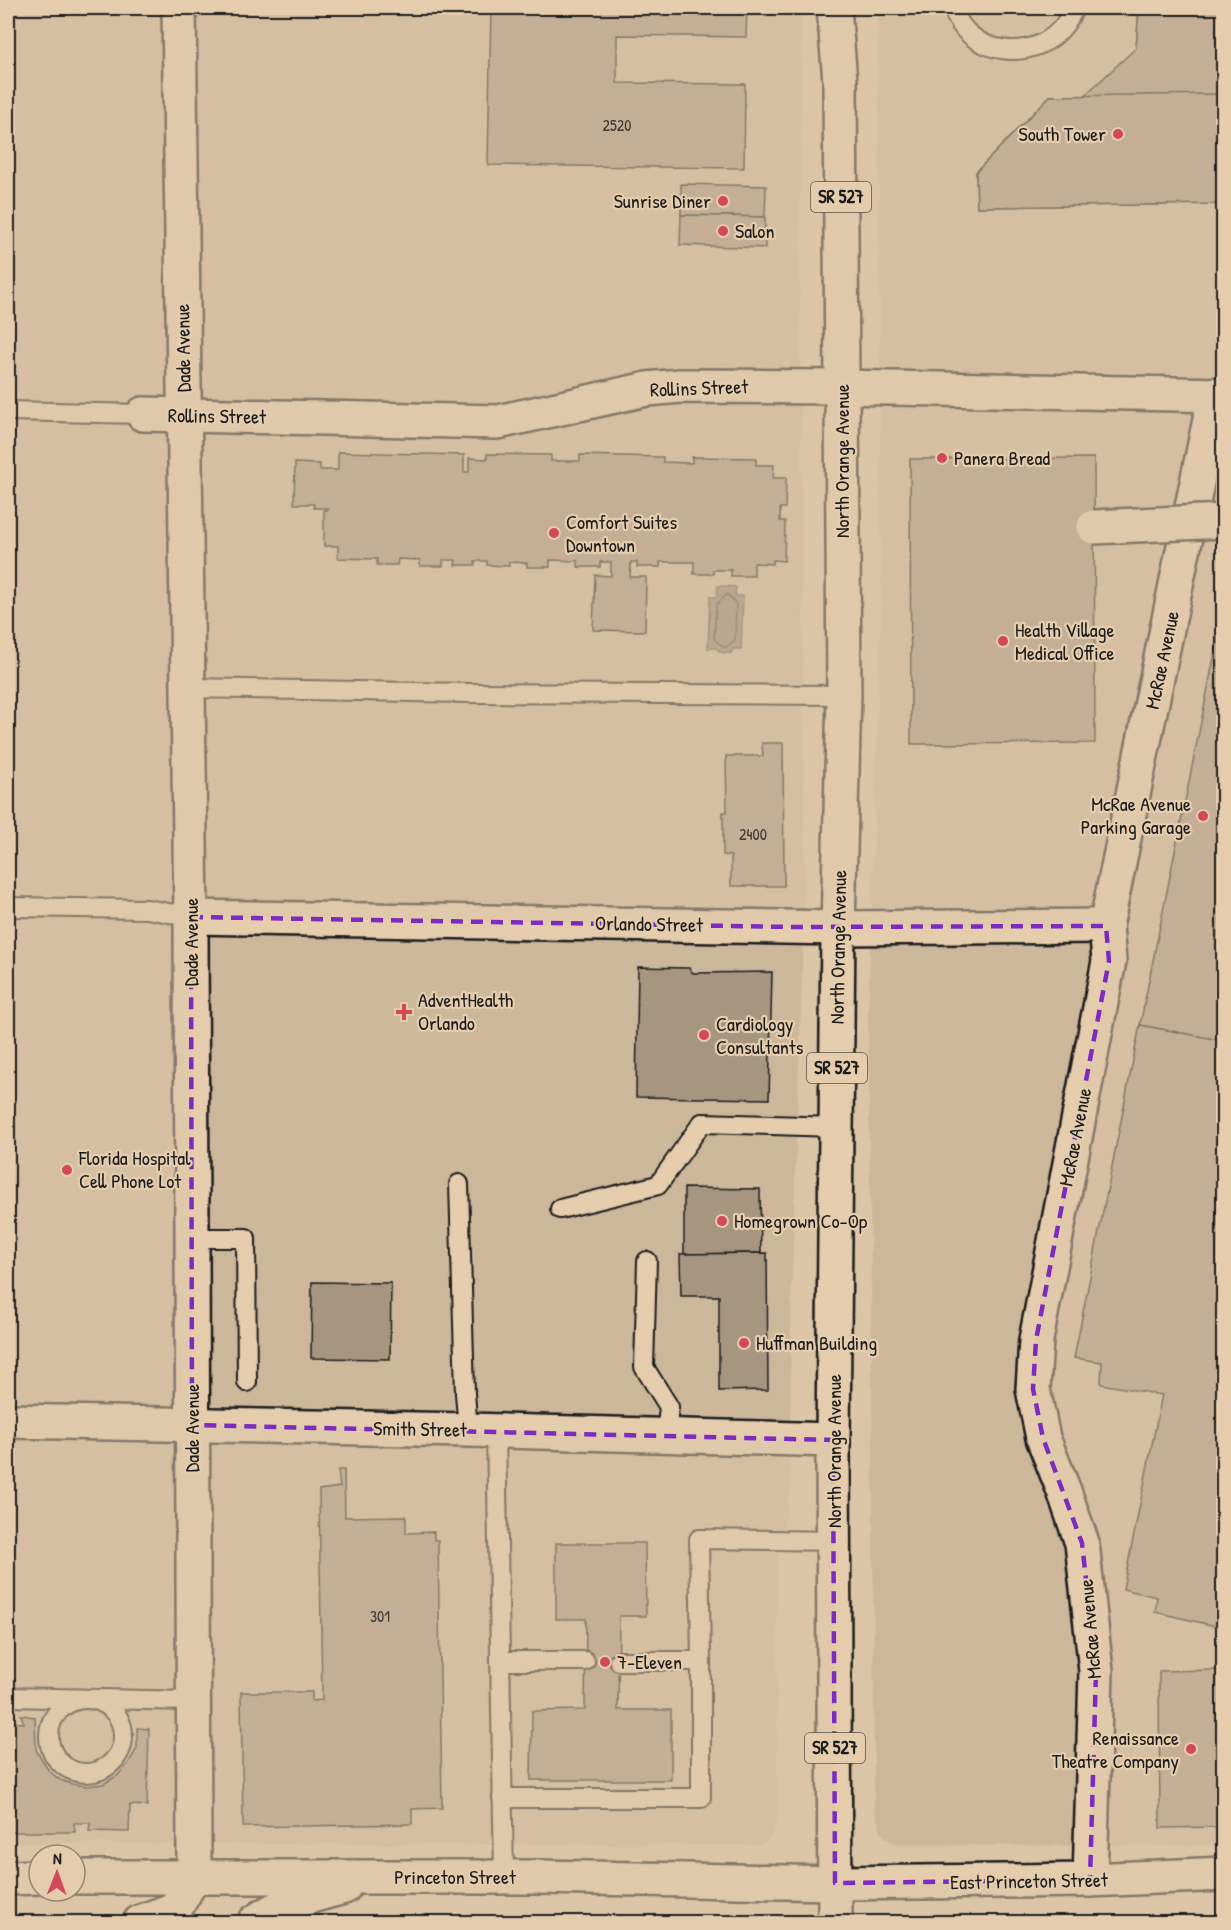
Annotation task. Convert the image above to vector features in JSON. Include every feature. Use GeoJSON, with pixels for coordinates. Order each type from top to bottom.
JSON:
{"type":"FeatureCollection","features":[{"type":"Feature","properties":{"kind":"street","name":"Dade Avenue"},"geometry":{"type":"LineString","coordinates":[[179,8],[191,917],[194,1876]]}},
{"type":"Feature","properties":{"kind":"street","name":"North Orange Avenue"},"geometry":{"type":"LineString","coordinates":[[834,8],[840,81],[844,695],[838,928],[833,1440],[835,1923]]}},
{"type":"Feature","properties":{"kind":"street","name":"Rollins Street"},"geometry":{"type":"LineString","coordinates":[[143,414],[498,422],[647,389],[680,386],[1219,395]]}},
{"type":"Feature","properties":{"kind":"street","name":"McRae Avenue"},"geometry":{"type":"LineString","coordinates":[[1090,1880],[1096,1671],[1082,1543],[1043,1438],[1033,1389],[1036,1340],[1109,961],[1106,926],[1219,395]]}},
{"type":"Feature","properties":{"kind":"street"},"geometry":{"type":"LineString","coordinates":[[1094,527],[1224,521]]}},
{"type":"Feature","properties":{"kind":"street","name":"Orlando Street"},"geometry":{"type":"LineString","coordinates":[[191,917],[838,928],[1106,926]]}},
{"type":"Feature","properties":{"kind":"street","name":"Smith Street"},"geometry":{"type":"LineString","coordinates":[[8,1422],[833,1440]]}},
{"type":"Feature","properties":{"kind":"street","name":"East Princeton Street"},"geometry":{"type":"LineString","coordinates":[[835,1883],[1090,1880],[1224,1875]]}},
{"type":"Feature","properties":{"kind":"street"},"geometry":{"type":"LineString","coordinates":[[140,1923],[175,1909],[194,1876]]}},
{"type":"Feature","properties":{"kind":"street"},"geometry":{"type":"LineString","coordinates":[[87,1877],[194,1876],[274,1907]]}},
{"type":"Feature","properties":{"kind":"street"},"geometry":{"type":"LineString","coordinates":[[8,1878],[27,1877]]}},
{"type":"Feature","properties":{"kind":"street","name":"Princeton Street"},"geometry":{"type":"LineString","coordinates":[[274,1907],[384,1877],[835,1883]]}},
{"type":"Feature","properties":{"kind":"lane"},"geometry":{"type":"LineString","coordinates":[[952,8],[967,32],[987,46],[1012,51],[1037,47],[1058,33],[1074,8]]}},
{"type":"Feature","properties":{"kind":"lane"},"geometry":{"type":"LineString","coordinates":[[8,411],[143,414]]}},
{"type":"Feature","properties":{"kind":"lane"},"geometry":{"type":"LineString","coordinates":[[187,688],[468,693],[844,695]]}},
{"type":"Feature","properties":{"kind":"lane"},"geometry":{"type":"LineString","coordinates":[[8,906],[147,909],[191,917]]}},
{"type":"Feature","properties":{"kind":"lane"},"geometry":{"type":"LineString","coordinates":[[560,1209],[658,1185],[702,1123],[836,1127]]}},
{"type":"Feature","properties":{"kind":"lane"},"geometry":{"type":"LineString","coordinates":[[459,1185],[465,1393],[482,1431],[500,1661],[504,1877]]}},
{"type":"Feature","properties":{"kind":"lane"},"geometry":{"type":"LineString","coordinates":[[192,1238],[246,1238],[247,1382]]}},
{"type":"Feature","properties":{"kind":"lane"},"geometry":{"type":"LineString","coordinates":[[647,1261],[644,1367],[669,1407],[666,1436]]}},
{"type":"Feature","properties":{"kind":"lane"},"geometry":{"type":"LineString","coordinates":[[502,1798],[701,1798],[699,1539],[834,1541]]}},
{"type":"Feature","properties":{"kind":"lane"},"geometry":{"type":"LineString","coordinates":[[500,1661],[585,1661]]}},
{"type":"Feature","properties":{"kind":"lane"},"geometry":{"type":"LineString","coordinates":[[619,1661],[701,1661]]}},
{"type":"Feature","properties":{"kind":"lane"},"geometry":{"type":"LineString","coordinates":[[8,1697],[193,1701]]}},
{"type":"Feature","properties":{"kind":"lane"},"geometry":{"type":"LineString","coordinates":[[86,1699],[108,1706],[121,1725],[123,1737],[114,1759],[106,1767],[94,1772],[71,1769],[61,1763],[49,1742],[49,1729],[53,1717],[62,1707],[73,1701],[86,1699]]}},
{"type":"Feature","properties":{"kind":"highlighted area"},"geometry":{"type":"Polygon","coordinates":[[[191,917],[791,927],[1106,926],[1109,961],[1036,1340],[1033,1389],[1043,1438],[1082,1543],[1096,1671],[1090,1880],[835,1883],[833,1440],[192,1425],[191,917]]]}},
{"type":"Feature","properties":{"kind":"shaded area","name":"AdventHealth Orlando"},"geometry":{"type":"Polygon","coordinates":[[[8,8],[801,8],[800,296],[805,883],[791,1302],[790,1490],[777,1565],[777,1820],[771,1837],[761,1845],[8,1843],[8,8]]]}},
{"type":"Feature","properties":{"kind":"shaded area"},"geometry":{"type":"Polygon","coordinates":[[[878,8],[1223,8],[1223,1846],[896,1845],[882,1834],[874,1809],[868,1021],[881,606],[878,8]]]}},
{"type":"Feature","properties":{"kind":"water"},"geometry":{"type":"Polygon","coordinates":[[[718,586],[736,587],[735,596],[743,596],[741,649],[733,649],[731,653],[708,648],[710,597],[717,597],[718,586]]]}},
{"type":"Feature","properties":{"kind":"building"},"geometry":{"type":"Polygon","coordinates":[[[491,8],[747,8],[746,37],[617,35],[617,83],[745,84],[744,168],[488,165],[491,8]]]}},
{"type":"Feature","properties":{"kind":"building"},"geometry":{"type":"Polygon","coordinates":[[[1139,8],[1224,8],[1224,47],[1136,48],[1139,8]]]}},
{"type":"Feature","properties":{"kind":"building","name":"South Tower"},"geometry":{"type":"Polygon","coordinates":[[[1139,8],[1224,8],[1224,204],[977,207],[976,172],[1050,96],[1084,96],[1136,48],[1139,8]]]}},
{"type":"Feature","properties":{"kind":"building","name":"South Tower"},"geometry":{"type":"Polygon","coordinates":[[[1224,94],[1224,204],[977,207],[976,172],[1050,96],[1224,94]]]}},
{"type":"Feature","properties":{"kind":"building","name":"Sunrise Diner"},"geometry":{"type":"Polygon","coordinates":[[[681,184],[766,186],[765,217],[681,215],[681,184]]]}},
{"type":"Feature","properties":{"kind":"building","name":"Salon"},"geometry":{"type":"Polygon","coordinates":[[[681,215],[765,217],[765,248],[680,245],[681,215]]]}},
{"type":"Feature","properties":{"kind":"building","name":"Comfort Suites Downtown"},"geometry":{"type":"Polygon","coordinates":[[[338,452],[464,455],[464,472],[469,472],[469,458],[487,459],[487,454],[551,455],[551,461],[580,461],[580,455],[663,457],[663,462],[692,463],[692,457],[756,458],[756,465],[774,465],[773,478],[786,478],[785,508],[780,508],[780,521],[785,521],[784,561],[773,560],[773,564],[754,563],[754,576],[731,576],[731,570],[713,570],[713,574],[694,574],[694,562],[660,562],[660,567],[637,567],[637,562],[631,562],[630,577],[646,577],[645,631],[593,630],[595,575],[611,576],[611,562],[600,562],[600,567],[578,567],[578,561],[550,560],[550,567],[527,567],[527,563],[509,562],[509,566],[487,565],[487,561],[475,561],[475,565],[455,565],[456,560],[443,560],[443,566],[420,566],[420,560],[398,559],[397,565],[377,565],[377,559],[338,558],[338,546],[324,546],[324,510],[328,508],[314,508],[314,504],[294,504],[295,463],[320,464],[320,470],[338,470],[338,452]]]}},
{"type":"Feature","properties":{"kind":"building","name":"Health Village Medical Office"},"geometry":{"type":"Polygon","coordinates":[[[1094,458],[1095,743],[911,744],[910,459],[1094,458]]]}},
{"type":"Feature","properties":{"kind":"building","name":"McRae Avenue Parking Garage"},"geometry":{"type":"Polygon","coordinates":[[[1224,608],[1224,1041],[1140,1025],[1224,608]]]}},
{"type":"Feature","properties":{"kind":"building"},"geometry":{"type":"Polygon","coordinates":[[[762,743],[783,743],[784,886],[731,886],[731,856],[723,855],[723,812],[727,812],[726,756],[763,756],[762,743]]]}},
{"type":"Feature","properties":{"kind":"building","name":"Cardiology Consultants"},"geometry":{"type":"Polygon","coordinates":[[[638,967],[689,968],[693,973],[772,972],[769,1099],[636,1097],[638,967]]]}},
{"type":"Feature","properties":{"kind":"building"},"geometry":{"type":"Polygon","coordinates":[[[1140,1025],[1224,1041],[1224,1628],[1155,1612],[1157,1597],[1123,1589],[1162,1395],[1101,1384],[1102,1362],[1074,1358],[1140,1025]]]}},
{"type":"Feature","properties":{"kind":"building","name":"Homegrown Co-Op"},"geometry":{"type":"Polygon","coordinates":[[[684,1188],[760,1189],[761,1253],[684,1254],[684,1188]]]}},
{"type":"Feature","properties":{"kind":"building","name":"Huffman Building"},"geometry":{"type":"Polygon","coordinates":[[[767,1253],[768,1390],[719,1391],[719,1296],[681,1296],[680,1254],[767,1253]]]}},
{"type":"Feature","properties":{"kind":"building"},"geometry":{"type":"Polygon","coordinates":[[[312,1282],[391,1283],[390,1359],[311,1358],[312,1282]]]}},
{"type":"Feature","properties":{"kind":"building"},"geometry":{"type":"Polygon","coordinates":[[[338,1470],[344,1470],[345,1517],[406,1516],[406,1533],[434,1532],[434,1540],[438,1540],[442,1808],[412,1809],[412,1824],[243,1827],[241,1692],[312,1692],[312,1701],[322,1700],[319,1490],[340,1487],[338,1470]]]}},
{"type":"Feature","properties":{"kind":"building"},"geometry":{"type":"Polygon","coordinates":[[[556,1543],[645,1543],[646,1616],[619,1616],[618,1710],[671,1710],[671,1780],[531,1780],[532,1711],[585,1710],[586,1619],[556,1619],[556,1543]]]}},
{"type":"Feature","properties":{"kind":"building","name":"Renaissance Theatre Company"},"geometry":{"type":"Polygon","coordinates":[[[1224,1670],[1224,1827],[1160,1828],[1159,1671],[1224,1670]]]}},
{"type":"Feature","properties":{"kind":"building"},"geometry":{"type":"Polygon","coordinates":[[[21,1715],[35,1717],[36,1750],[49,1771],[60,1780],[87,1786],[103,1784],[117,1776],[128,1764],[137,1748],[137,1728],[149,1729],[147,1806],[130,1805],[129,1832],[89,1831],[90,1823],[74,1823],[75,1832],[8,1832],[8,1722],[24,1723],[21,1715]]]}},
{"type":"Feature","properties":{"kind":"place","name":"South Tower"},"geometry":{"type":"Point","coordinates":[1118,134]}},
{"type":"Feature","properties":{"kind":"place","name":"Sunrise Diner"},"geometry":{"type":"Point","coordinates":[723,201]}},
{"type":"Feature","properties":{"kind":"place","name":"Salon"},"geometry":{"type":"Point","coordinates":[723,231]}},
{"type":"Feature","properties":{"kind":"place","name":"Panera Bread"},"geometry":{"type":"Point","coordinates":[942,458]}},
{"type":"Feature","properties":{"kind":"place","name":"Comfort Suites Downtown"},"geometry":{"type":"Point","coordinates":[554,533]}},
{"type":"Feature","properties":{"kind":"place","name":"Health Village Medical Office"},"geometry":{"type":"Point","coordinates":[1003,641]}},
{"type":"Feature","properties":{"kind":"place","name":"McRae Avenue Parking Garage"},"geometry":{"type":"Point","coordinates":[1203,816]}},
{"type":"Feature","properties":{"kind":"place","name":"AdventHealth Orlando"},"geometry":{"type":"Point","coordinates":[404,1012]}},
{"type":"Feature","properties":{"kind":"place","name":"Cardiology Consultants"},"geometry":{"type":"Point","coordinates":[704,1035]}},
{"type":"Feature","properties":{"kind":"place","name":"Florida Hospital Cell Phone Lot"},"geometry":{"type":"Point","coordinates":[67,1170]}},
{"type":"Feature","properties":{"kind":"place","name":"Homegrown Co-Op"},"geometry":{"type":"Point","coordinates":[722,1221]}},
{"type":"Feature","properties":{"kind":"place","name":"Huffman Building"},"geometry":{"type":"Point","coordinates":[744,1343]}},
{"type":"Feature","properties":{"kind":"place","name":"7-Eleven"},"geometry":{"type":"Point","coordinates":[605,1662]}},
{"type":"Feature","properties":{"kind":"place","name":"Renaissance Theatre Company"},"geometry":{"type":"Point","coordinates":[1191,1749]}}]}
